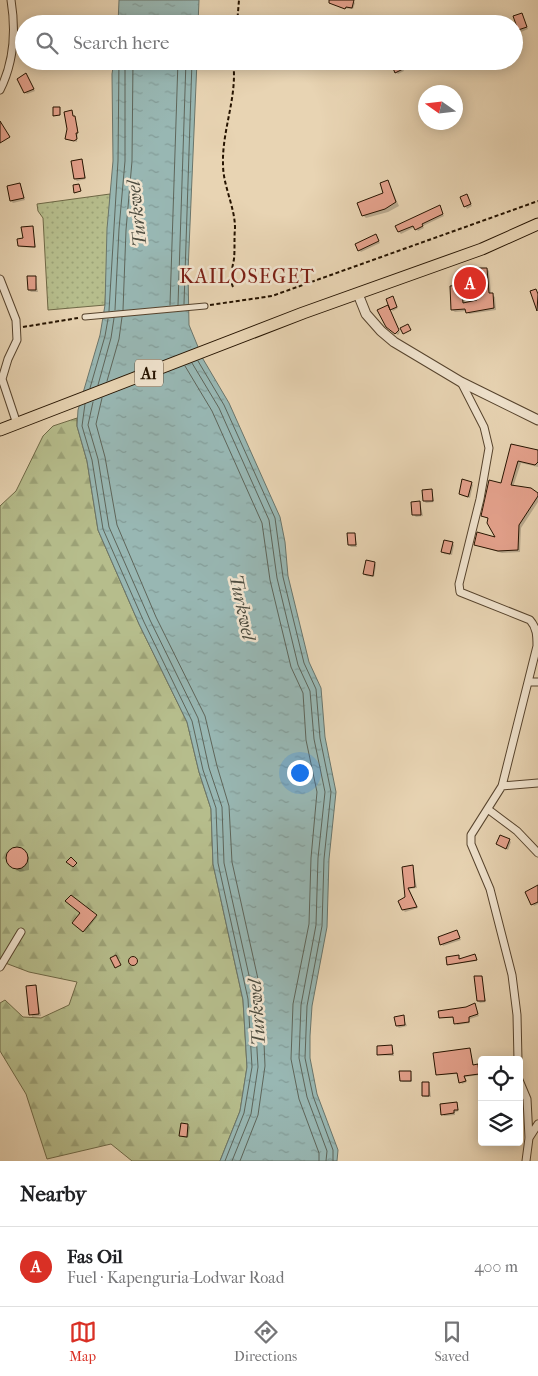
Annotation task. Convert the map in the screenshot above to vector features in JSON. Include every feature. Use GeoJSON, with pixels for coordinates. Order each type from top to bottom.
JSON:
{"type":"FeatureCollection","features":[{"type":"Feature","properties":{"kind":"highway","name":"A1"},"geometry":{"type":"LineString","coordinates":[[0,430],[482,249],[538,224]]}},
{"type":"Feature","properties":{"kind":"street"},"geometry":{"type":"LineString","coordinates":[[0,90],[9,65],[14,40],[15,26],[11,0]]}},
{"type":"Feature","properties":{"kind":"street"},"geometry":{"type":"LineString","coordinates":[[0,279],[16,320],[17,340],[8,359],[2,379],[17,424]]}},
{"type":"Feature","properties":{"kind":"street"},"geometry":{"type":"LineString","coordinates":[[358,294],[366,314],[381,331],[416,356],[461,382],[538,420]]}},
{"type":"Feature","properties":{"kind":"street"},"geometry":{"type":"LineString","coordinates":[[85,317],[205,306]]}},
{"type":"Feature","properties":{"kind":"street"},"geometry":{"type":"LineString","coordinates":[[461,382],[484,427],[489,448],[480,499],[459,584],[460,592],[530,620],[535,626],[538,646],[502,786],[489,810],[471,835],[471,844],[490,889],[512,975],[517,1015],[518,1056]]}},
{"type":"Feature","properties":{"kind":"street"},"geometry":{"type":"LineString","coordinates":[[528,682],[538,682]]}},
{"type":"Feature","properties":{"kind":"street"},"geometry":{"type":"LineString","coordinates":[[502,786],[538,783]]}},
{"type":"Feature","properties":{"kind":"street"},"geometry":{"type":"LineString","coordinates":[[489,810],[517,831],[538,853]]}},
{"type":"Feature","properties":{"kind":"street"},"geometry":{"type":"LineString","coordinates":[[0,967],[21,932]]}},
{"type":"Feature","properties":{"kind":"street"},"geometry":{"type":"LineString","coordinates":[[523,1088],[528,1099],[529,1138],[526,1161]]}},
{"type":"Feature","properties":{"kind":"street"},"geometry":{"type":"LineString","coordinates":[[529,1138],[538,1124]]}},
{"type":"Feature","properties":{"kind":"path"},"geometry":{"type":"LineString","coordinates":[[238,15],[239,0]]}},
{"type":"Feature","properties":{"kind":"path"},"geometry":{"type":"LineString","coordinates":[[233,287],[229,279],[234,260],[235,225],[223,179],[222,162],[226,125],[235,87],[234,70]]}},
{"type":"Feature","properties":{"kind":"path"},"geometry":{"type":"LineString","coordinates":[[205,306],[272,296],[538,201]]}},
{"type":"Feature","properties":{"kind":"path"},"geometry":{"type":"LineString","coordinates":[[16,328],[85,317]]}},
{"type":"Feature","properties":{"kind":"green space"},"geometry":{"type":"Polygon","coordinates":[[[110,194],[105,305],[48,310],[43,218],[38,211],[37,204],[110,194]]]}},
{"type":"Feature","properties":{"kind":"green space"},"geometry":{"type":"Polygon","coordinates":[[[77,418],[77,426],[87,461],[98,530],[139,624],[187,722],[199,772],[211,809],[213,864],[243,1000],[247,1067],[240,1111],[220,1161],[132,1161],[111,1144],[47,1159],[26,1094],[0,1051],[0,1003],[5,1000],[23,1017],[41,1018],[69,1005],[77,982],[29,972],[0,961],[0,506],[16,491],[43,436],[53,426],[77,418]]]}},
{"type":"Feature","properties":{"kind":"water"},"geometry":{"type":"Polygon","coordinates":[[[119,0],[199,0],[198,15],[118,15],[119,0]]]}},
{"type":"Feature","properties":{"kind":"water","name":"Turkwel"},"geometry":{"type":"Polygon","coordinates":[[[113,70],[197,70],[188,272],[189,325],[203,359],[229,403],[280,517],[285,542],[288,576],[309,662],[321,688],[325,737],[336,792],[329,859],[327,927],[312,1006],[310,1058],[317,1094],[338,1150],[337,1161],[220,1161],[240,1111],[247,1067],[243,1000],[213,864],[211,809],[199,772],[187,722],[139,624],[98,530],[87,461],[77,426],[78,410],[100,335],[105,305],[107,229],[113,161],[113,70]]]}},
{"type":"Feature","properties":{"kind":"building"},"geometry":{"type":"Polygon","coordinates":[[[329,0],[354,0],[352,8],[346,7],[345,9],[329,3],[329,0]]]}},
{"type":"Feature","properties":{"kind":"building"},"geometry":{"type":"Polygon","coordinates":[[[523,16],[527,27],[523,28],[523,16]]]}},
{"type":"Feature","properties":{"kind":"building"},"geometry":{"type":"Polygon","coordinates":[[[26,73],[34,89],[24,93],[17,79],[26,73]]]}},
{"type":"Feature","properties":{"kind":"building"},"geometry":{"type":"Polygon","coordinates":[[[53,107],[60,107],[60,115],[53,116],[53,107]]]}},
{"type":"Feature","properties":{"kind":"building"},"geometry":{"type":"Polygon","coordinates":[[[72,110],[78,133],[76,133],[77,139],[74,141],[65,139],[67,129],[64,112],[72,110]]]}},
{"type":"Feature","properties":{"kind":"building"},"geometry":{"type":"Polygon","coordinates":[[[0,121],[10,137],[0,143],[0,121]]]}},
{"type":"Feature","properties":{"kind":"building"},"geometry":{"type":"Polygon","coordinates":[[[82,159],[85,178],[74,179],[71,161],[82,159]]]}},
{"type":"Feature","properties":{"kind":"building"},"geometry":{"type":"Polygon","coordinates":[[[388,180],[396,202],[385,209],[362,216],[357,203],[383,193],[380,183],[388,180]]]}},
{"type":"Feature","properties":{"kind":"building"},"geometry":{"type":"Polygon","coordinates":[[[20,183],[24,198],[10,201],[7,186],[20,183]]]}},
{"type":"Feature","properties":{"kind":"building"},"geometry":{"type":"Polygon","coordinates":[[[79,184],[81,191],[74,193],[73,185],[79,184]]]}},
{"type":"Feature","properties":{"kind":"building"},"geometry":{"type":"Polygon","coordinates":[[[467,194],[471,204],[464,207],[460,197],[467,194]]]}},
{"type":"Feature","properties":{"kind":"building"},"geometry":{"type":"Polygon","coordinates":[[[440,205],[443,214],[422,224],[423,226],[415,230],[413,226],[398,232],[395,226],[440,205]]]}},
{"type":"Feature","properties":{"kind":"building"},"geometry":{"type":"Polygon","coordinates":[[[33,226],[35,247],[18,246],[17,239],[23,238],[21,227],[33,226]]]}},
{"type":"Feature","properties":{"kind":"building"},"geometry":{"type":"Polygon","coordinates":[[[376,234],[379,241],[358,251],[355,244],[376,234]]]}},
{"type":"Feature","properties":{"kind":"building"},"geometry":{"type":"Polygon","coordinates":[[[478,268],[487,268],[489,293],[493,293],[494,308],[466,313],[465,309],[451,310],[450,286],[461,285],[463,303],[477,300],[476,294],[480,294],[478,268]]]}},
{"type":"Feature","properties":{"kind":"building"},"geometry":{"type":"Polygon","coordinates":[[[27,276],[36,276],[36,290],[28,290],[27,276]]]}},
{"type":"Feature","properties":{"kind":"building"},"geometry":{"type":"Polygon","coordinates":[[[536,289],[538,294],[537,311],[530,291],[536,289]]]}},
{"type":"Feature","properties":{"kind":"building"},"geometry":{"type":"Polygon","coordinates":[[[393,296],[397,307],[390,310],[386,299],[393,296]]]}},
{"type":"Feature","properties":{"kind":"building"},"geometry":{"type":"Polygon","coordinates":[[[388,305],[399,330],[395,334],[386,327],[377,310],[388,305]]]}},
{"type":"Feature","properties":{"kind":"building"},"geometry":{"type":"Polygon","coordinates":[[[408,324],[411,330],[403,334],[400,328],[408,324]]]}},
{"type":"Feature","properties":{"kind":"building"},"geometry":{"type":"Polygon","coordinates":[[[511,444],[538,450],[538,462],[535,465],[518,461],[511,485],[531,488],[538,493],[538,496],[519,525],[518,550],[498,551],[474,545],[477,532],[495,537],[487,523],[488,518],[481,516],[489,480],[501,483],[511,444]]]}},
{"type":"Feature","properties":{"kind":"building"},"geometry":{"type":"Polygon","coordinates":[[[462,479],[472,482],[468,497],[459,494],[462,479]]]}},
{"type":"Feature","properties":{"kind":"building"},"geometry":{"type":"Polygon","coordinates":[[[432,489],[433,501],[423,501],[422,490],[432,489]]]}},
{"type":"Feature","properties":{"kind":"building"},"geometry":{"type":"Polygon","coordinates":[[[420,501],[421,515],[412,515],[411,502],[420,501]]]}},
{"type":"Feature","properties":{"kind":"building"},"geometry":{"type":"Polygon","coordinates":[[[347,533],[355,533],[356,545],[348,545],[347,533]]]}},
{"type":"Feature","properties":{"kind":"building"},"geometry":{"type":"Polygon","coordinates":[[[444,540],[453,542],[450,554],[441,552],[444,540]]]}},
{"type":"Feature","properties":{"kind":"building"},"geometry":{"type":"Polygon","coordinates":[[[366,560],[375,562],[373,576],[363,574],[366,560]]]}},
{"type":"Feature","properties":{"kind":"building"},"geometry":{"type":"Polygon","coordinates":[[[500,835],[510,839],[506,849],[496,844],[500,835]]]}},
{"type":"Feature","properties":{"kind":"building"},"geometry":{"type":"Polygon","coordinates":[[[17,847],[27,854],[28,858],[21,868],[17,869],[7,862],[6,858],[13,848],[17,847]]]}},
{"type":"Feature","properties":{"kind":"building"},"geometry":{"type":"Polygon","coordinates":[[[71,857],[77,863],[73,867],[66,862],[71,857]]]}},
{"type":"Feature","properties":{"kind":"building"},"geometry":{"type":"Polygon","coordinates":[[[413,865],[415,887],[408,888],[417,907],[402,910],[398,901],[405,897],[402,867],[413,865]]]}},
{"type":"Feature","properties":{"kind":"building"},"geometry":{"type":"Polygon","coordinates":[[[538,885],[538,902],[531,905],[525,892],[538,885]]]}},
{"type":"Feature","properties":{"kind":"building"},"geometry":{"type":"Polygon","coordinates":[[[71,895],[97,915],[83,932],[72,923],[80,913],[65,901],[71,895]]]}},
{"type":"Feature","properties":{"kind":"building"},"geometry":{"type":"Polygon","coordinates":[[[457,930],[460,938],[440,945],[438,937],[457,930]]]}},
{"type":"Feature","properties":{"kind":"building"},"geometry":{"type":"Polygon","coordinates":[[[475,954],[477,960],[447,965],[446,957],[459,955],[459,959],[475,954]]]}},
{"type":"Feature","properties":{"kind":"building"},"geometry":{"type":"Polygon","coordinates":[[[116,955],[121,965],[115,968],[110,958],[116,955]]]}},
{"type":"Feature","properties":{"kind":"building"},"geometry":{"type":"Polygon","coordinates":[[[133,957],[137,961],[133,965],[129,961],[133,957]]]}},
{"type":"Feature","properties":{"kind":"building"},"geometry":{"type":"Polygon","coordinates":[[[474,976],[482,976],[485,1001],[477,1001],[474,976]]]}},
{"type":"Feature","properties":{"kind":"building"},"geometry":{"type":"Polygon","coordinates":[[[36,985],[39,1014],[29,1015],[26,986],[36,985]]]}},
{"type":"Feature","properties":{"kind":"building"},"geometry":{"type":"Polygon","coordinates":[[[475,1003],[478,1014],[469,1017],[469,1022],[454,1024],[453,1017],[439,1018],[438,1011],[466,1007],[475,1003]]]}},
{"type":"Feature","properties":{"kind":"building"},"geometry":{"type":"Polygon","coordinates":[[[404,1015],[405,1025],[396,1026],[394,1017],[404,1015]]]}},
{"type":"Feature","properties":{"kind":"building"},"geometry":{"type":"Polygon","coordinates":[[[392,1045],[393,1054],[377,1055],[377,1046],[392,1045]]]}},
{"type":"Feature","properties":{"kind":"building"},"geometry":{"type":"Polygon","coordinates":[[[470,1048],[473,1065],[478,1064],[478,1074],[464,1076],[466,1081],[459,1083],[457,1073],[436,1075],[433,1053],[470,1048]]]}},
{"type":"Feature","properties":{"kind":"building"},"geometry":{"type":"Polygon","coordinates":[[[399,1071],[411,1071],[411,1081],[400,1081],[399,1071]]]}},
{"type":"Feature","properties":{"kind":"building"},"geometry":{"type":"Polygon","coordinates":[[[422,1082],[429,1082],[429,1096],[422,1096],[422,1082]]]}},
{"type":"Feature","properties":{"kind":"building"},"geometry":{"type":"Polygon","coordinates":[[[457,1102],[458,1110],[454,1110],[454,1113],[441,1115],[440,1104],[457,1102]]]}},
{"type":"Feature","properties":{"kind":"building"},"geometry":{"type":"Polygon","coordinates":[[[181,1123],[188,1124],[187,1137],[179,1136],[181,1123]]]}},
{"type":"Feature","properties":{"kind":"place","name":"Fas Oil"},"geometry":{"type":"Point","coordinates":[470,283]}},
{"type":"Feature","properties":{"kind":"district","name":"KAILOSEGET"},"geometry":{"type":"Point","coordinates":[247,276]}}]}
